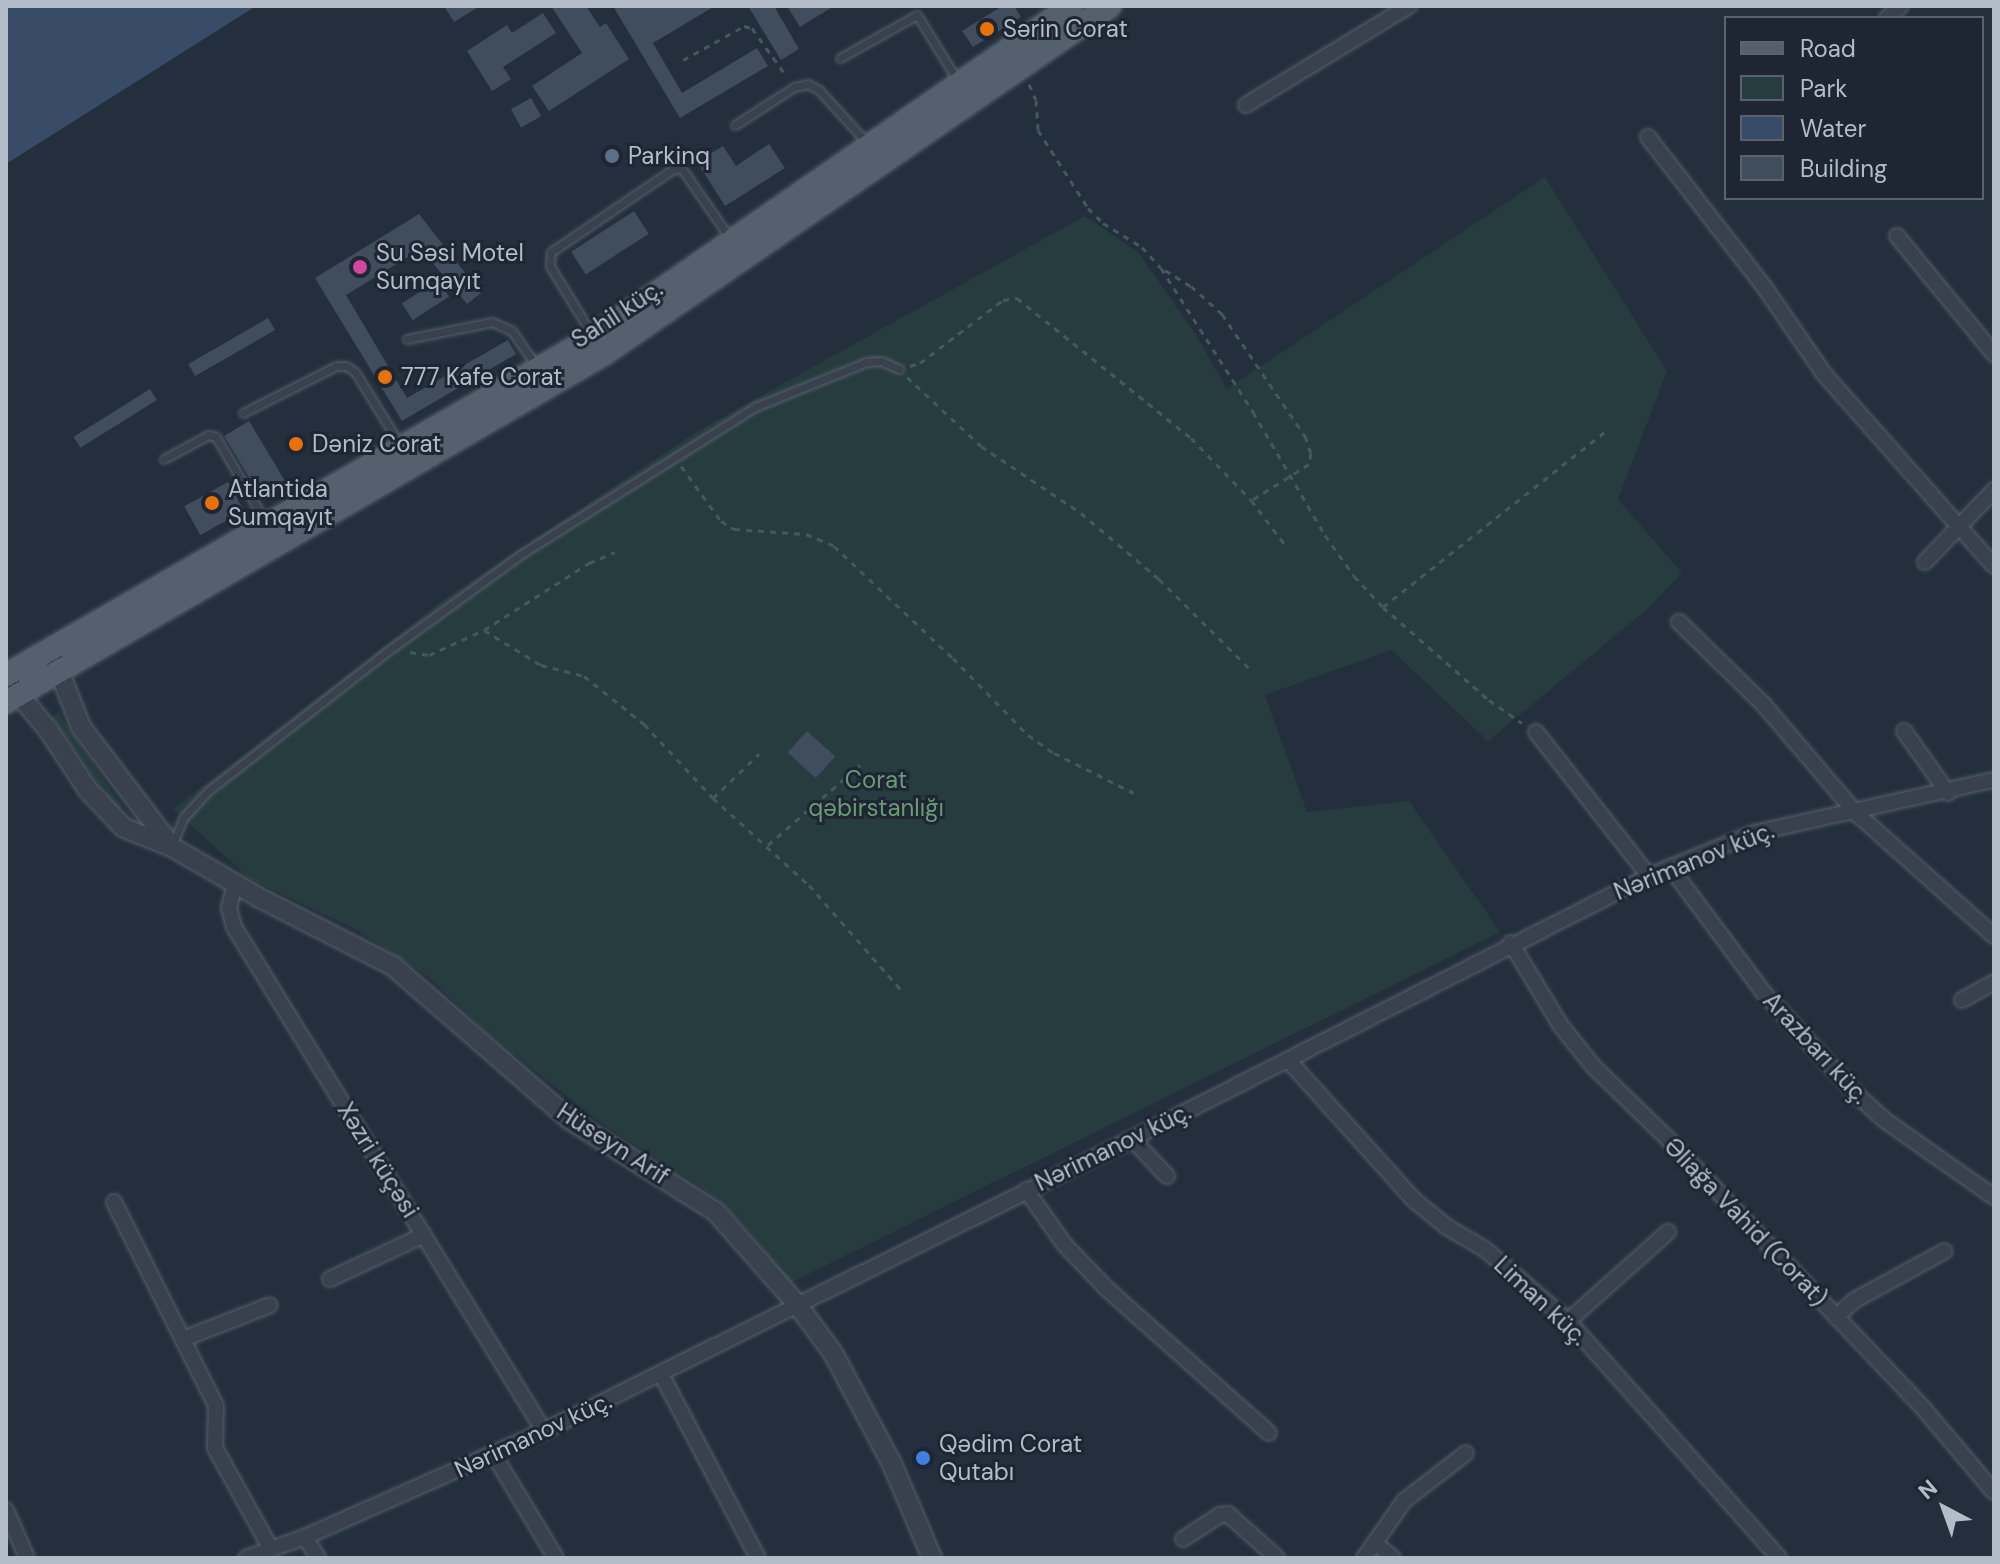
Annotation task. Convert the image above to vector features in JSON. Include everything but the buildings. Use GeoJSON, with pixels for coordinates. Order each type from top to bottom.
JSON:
{"type":"FeatureCollection","features":[{"type":"Feature","properties":{"kind":"main road","name":"Sahil küç."},"geometry":{"type":"LineString","coordinates":[[9,687],[50,650],[593,337],[1071,6]]}},
{"type":"Feature","properties":{"kind":"main road","name":"Sahil küç."},"geometry":{"type":"LineString","coordinates":[[9,687],[61,671],[604,354],[1110,6]]}},
{"type":"Feature","properties":{"kind":"street"},"geometry":{"type":"LineString","coordinates":[[1246,105],[1409,6]]}},
{"type":"Feature","properties":{"kind":"street"},"geometry":{"type":"LineString","coordinates":[[1648,137],[1765,288],[1824,374],[1994,566]]}},
{"type":"Feature","properties":{"kind":"street"},"geometry":{"type":"LineString","coordinates":[[1897,236],[1994,354]]}},
{"type":"Feature","properties":{"kind":"street"},"geometry":{"type":"LineString","coordinates":[[1925,562],[1994,490]]}},
{"type":"Feature","properties":{"kind":"street"},"geometry":{"type":"LineString","coordinates":[[1679,622],[1764,705],[1856,813],[1994,936]]}},
{"type":"Feature","properties":{"kind":"street"},"geometry":{"type":"LineString","coordinates":[[50,650],[81,727],[172,847]]}},
{"type":"Feature","properties":{"kind":"street"},"geometry":{"type":"LineString","coordinates":[[9,687],[41,719],[88,790],[111,817],[140,836],[172,847]]}},
{"type":"Feature","properties":{"kind":"street"},"geometry":{"type":"LineString","coordinates":[[1904,731],[1948,793]]}},
{"type":"Feature","properties":{"kind":"street"},"geometry":{"type":"LineString","coordinates":[[1536,732],[1649,876]]}},
{"type":"Feature","properties":{"kind":"street","name":"Nərimanov küç."},"geometry":{"type":"LineString","coordinates":[[246,1558],[305,1537],[544,1431],[796,1303],[1132,1139],[1511,943],[1649,876],[1754,833],[1948,793],[1994,780]]}},
{"type":"Feature","properties":{"kind":"street","name":"Hüseyn Arif"},"geometry":{"type":"LineString","coordinates":[[172,847],[235,885],[393,966],[570,1120],[703,1201],[728,1223],[796,1303],[850,1380],[892,1464],[932,1558]]}},
{"type":"Feature","properties":{"kind":"street","name":"Arazbarı küç."},"geometry":{"type":"LineString","coordinates":[[1670,867],[1764,993],[1858,1096],[1886,1121],[1994,1197]]}},
{"type":"Feature","properties":{"kind":"street","name":"Xəzri küçəsi"},"geometry":{"type":"LineString","coordinates":[[235,885],[229,908],[234,927],[544,1431]]}},
{"type":"Feature","properties":{"kind":"street","name":"Əliağa Vahid (Corat)"},"geometry":{"type":"LineString","coordinates":[[1511,943],[1561,1026],[1593,1066],[1923,1408],[1994,1492]]}},
{"type":"Feature","properties":{"kind":"street"},"geometry":{"type":"LineString","coordinates":[[1962,1000],[1994,982]]}},
{"type":"Feature","properties":{"kind":"street","name":"Liman küç."},"geometry":{"type":"LineString","coordinates":[[1288,1060],[1414,1200],[1447,1227],[1486,1250],[1568,1321],[1779,1558]]}},
{"type":"Feature","properties":{"kind":"street"},"geometry":{"type":"LineString","coordinates":[[1132,1139],[1167,1176]]}},
{"type":"Feature","properties":{"kind":"street"},"geometry":{"type":"LineString","coordinates":[[1026,1190],[1065,1245],[1108,1290],[1269,1433]]}},
{"type":"Feature","properties":{"kind":"street"},"geometry":{"type":"LineString","coordinates":[[114,1202],[216,1406],[215,1448],[271,1549]]}},
{"type":"Feature","properties":{"kind":"street"},"geometry":{"type":"LineString","coordinates":[[1568,1321],[1668,1232]]}},
{"type":"Feature","properties":{"kind":"street"},"geometry":{"type":"LineString","coordinates":[[330,1279],[424,1235]]}},
{"type":"Feature","properties":{"kind":"street"},"geometry":{"type":"LineString","coordinates":[[1836,1317],[1855,1300],[1945,1251]]}},
{"type":"Feature","properties":{"kind":"street"},"geometry":{"type":"LineString","coordinates":[[183,1339],[270,1305]]}},
{"type":"Feature","properties":{"kind":"street"},"geometry":{"type":"LineString","coordinates":[[661,1374],[758,1558]]}},
{"type":"Feature","properties":{"kind":"street"},"geometry":{"type":"LineString","coordinates":[[1364,1558],[1404,1501],[1466,1453]]}},
{"type":"Feature","properties":{"kind":"street"},"geometry":{"type":"LineString","coordinates":[[494,1455],[556,1558]]}},
{"type":"Feature","properties":{"kind":"street"},"geometry":{"type":"LineString","coordinates":[[6,1510],[27,1558]]}},
{"type":"Feature","properties":{"kind":"street"},"geometry":{"type":"LineString","coordinates":[[1183,1539],[1220,1515],[1228,1514],[1277,1558]]}},
{"type":"Feature","properties":{"kind":"street"},"geometry":{"type":"LineString","coordinates":[[305,1537],[318,1558]]}},
{"type":"Feature","properties":{"kind":"street"},"geometry":{"type":"LineString","coordinates":[[1375,1543],[1393,1558]]}},
{"type":"Feature","properties":{"kind":"lane"},"geometry":{"type":"LineString","coordinates":[[912,6],[959,83]]}},
{"type":"Feature","properties":{"kind":"lane"},"geometry":{"type":"LineString","coordinates":[[840,58],[917,15]]}},
{"type":"Feature","properties":{"kind":"lane"},"geometry":{"type":"LineString","coordinates":[[735,125],[794,87],[808,84],[819,90],[870,146]]}},
{"type":"Feature","properties":{"kind":"lane"},"geometry":{"type":"LineString","coordinates":[[593,337],[550,266],[551,252],[673,169],[682,169],[733,242]]}},
{"type":"Feature","properties":{"kind":"lane"},"geometry":{"type":"LineString","coordinates":[[407,339],[492,322],[512,331],[538,369]]}},
{"type":"Feature","properties":{"kind":"lane"},"geometry":{"type":"LineString","coordinates":[[172,847],[184,817],[195,803],[392,648],[520,555],[755,407],[867,362],[881,361],[899,369]]}},
{"type":"Feature","properties":{"kind":"lane"},"geometry":{"type":"LineString","coordinates":[[243,413],[336,366],[346,366],[355,372],[402,448]]}},
{"type":"Feature","properties":{"kind":"lane"},"geometry":{"type":"LineString","coordinates":[[164,459],[208,435],[216,437],[268,526]]}},
{"type":"Feature","properties":{"kind":"path"},"geometry":{"type":"LineString","coordinates":[[683,60],[744,26],[752,28],[794,87]]}},
{"type":"Feature","properties":{"kind":"path"},"geometry":{"type":"LineString","coordinates":[[1019,68],[1034,92],[1038,130],[1088,208],[1103,223],[1142,247],[1161,268],[1347,566],[1383,607],[1489,700],[1536,732]]}},
{"type":"Feature","properties":{"kind":"path"},"geometry":{"type":"LineString","coordinates":[[1161,268],[1191,286],[1222,314],[1305,436],[1311,453],[1309,464],[1251,500]]}},
{"type":"Feature","properties":{"kind":"path"},"geometry":{"type":"LineString","coordinates":[[899,369],[920,363],[1003,300],[1017,298],[1191,438],[1251,500],[1286,546]]}},
{"type":"Feature","properties":{"kind":"path"},"geometry":{"type":"LineString","coordinates":[[899,369],[981,446],[1081,513],[1159,579],[1250,669]]}},
{"type":"Feature","properties":{"kind":"path"},"geometry":{"type":"LineString","coordinates":[[1383,607],[1606,431]]}},
{"type":"Feature","properties":{"kind":"path"},"geometry":{"type":"LineString","coordinates":[[674,457],[721,521],[734,529],[822,539],[953,658],[1028,735],[1054,753],[1134,793]]}},
{"type":"Feature","properties":{"kind":"path"},"geometry":{"type":"LineString","coordinates":[[392,648],[429,655],[484,630],[589,563],[615,552]]}},
{"type":"Feature","properties":{"kind":"path"},"geometry":{"type":"LineString","coordinates":[[484,630],[541,665],[584,676],[644,724],[713,798],[809,885],[903,992]]}},
{"type":"Feature","properties":{"kind":"path"},"geometry":{"type":"LineString","coordinates":[[713,798],[759,754]]}},
{"type":"Feature","properties":{"kind":"path"},"geometry":{"type":"LineString","coordinates":[[768,845],[860,765]]}},
{"type":"Feature","properties":{"kind":"green space","name":"Corat qəbirstanlığı"},"geometry":{"type":"Polygon","coordinates":[[[1545,177],[1667,371],[1618,499],[1682,573],[1645,611],[1488,741],[1391,650],[1265,695],[1307,812],[1409,801],[1500,932],[788,1284],[758,1242],[718,1198],[599,1122],[484,1030],[430,978],[357,930],[249,878],[173,809],[445,599],[696,432],[1085,216],[1138,252],[1195,333],[1227,389],[1545,177]]]}},
{"type":"Feature","properties":{"kind":"green space"},"geometry":{"type":"Polygon","coordinates":[[[58,712],[123,808],[115,808],[52,717],[58,712]]]}},
{"type":"Feature","properties":{"kind":"water"},"geometry":{"type":"Polygon","coordinates":[[[6,6],[256,6],[6,164],[6,6]]]}},
{"type":"Feature","properties":{"kind":"place","name":"Sərin Corat"},"geometry":{"type":"Point","coordinates":[987,29]}},
{"type":"Feature","properties":{"kind":"place","name":"Parkinq"},"geometry":{"type":"Point","coordinates":[612,156]}},
{"type":"Feature","properties":{"kind":"place","name":"Su Səsi Motel Sumqayıt"},"geometry":{"type":"Point","coordinates":[360,267]}},
{"type":"Feature","properties":{"kind":"place","name":"777 Kafe Corat"},"geometry":{"type":"Point","coordinates":[385,377]}},
{"type":"Feature","properties":{"kind":"place","name":"Dəniz Corat"},"geometry":{"type":"Point","coordinates":[296,444]}},
{"type":"Feature","properties":{"kind":"place","name":"Atlantida Sumqayıt"},"geometry":{"type":"Point","coordinates":[212,503]}},
{"type":"Feature","properties":{"kind":"place","name":"Qədim Corat Qutabı"},"geometry":{"type":"Point","coordinates":[923,1458]}}]}
